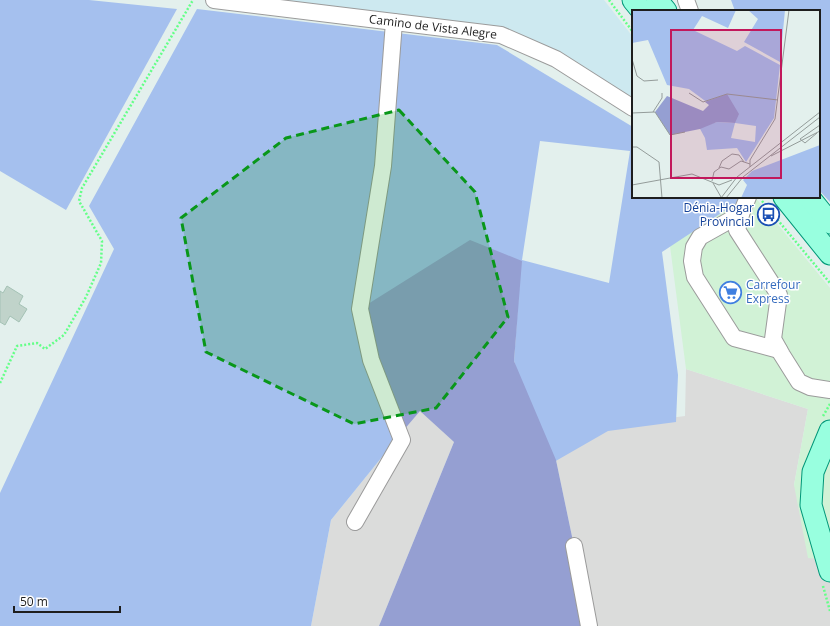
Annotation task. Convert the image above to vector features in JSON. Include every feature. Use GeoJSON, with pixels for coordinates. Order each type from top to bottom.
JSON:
{"type":"FeatureCollection","features":[{"type":"Feature","properties":{"kind":"main road"},"geometry":{"type":"LineString","coordinates":[[633,0],[641,10]]}},
{"type":"Feature","properties":{"kind":"main road"},"geometry":{"type":"LineString","coordinates":[[657,0],[665,10]]}},
{"type":"Feature","properties":{"kind":"main road"},"geometry":{"type":"LineString","coordinates":[[785,198],[830,254]]}},
{"type":"Feature","properties":{"kind":"main road"},"geometry":{"type":"LineString","coordinates":[[811,198],[830,223]]}},
{"type":"Feature","properties":{"kind":"main road"},"geometry":{"type":"LineString","coordinates":[[830,431],[813,472],[811,505],[830,571]]}},
{"type":"Feature","properties":{"kind":"street","name":"Camino de Vista Alegre"},"geometry":{"type":"LineString","coordinates":[[214,0],[501,35],[556,60],[632,107]]}},
{"type":"Feature","properties":{"kind":"street"},"geometry":{"type":"LineString","coordinates":[[686,0],[690,10]]}},
{"type":"Feature","properties":{"kind":"street"},"geometry":{"type":"LineString","coordinates":[[355,522],[402,440],[371,360],[360,309],[383,166],[394,22]]}},
{"type":"Feature","properties":{"kind":"street"},"geometry":{"type":"LineString","coordinates":[[748,198],[741,214],[737,230],[779,295],[773,339],[799,382],[810,387],[830,390]]}},
{"type":"Feature","properties":{"kind":"street"},"geometry":{"type":"LineString","coordinates":[[741,214],[700,237],[694,247],[692,261],[695,277],[734,338],[779,350]]}},
{"type":"Feature","properties":{"kind":"street"},"geometry":{"type":"LineString","coordinates":[[574,546],[589,626]]}},
{"type":"Feature","properties":{"kind":"path"},"geometry":{"type":"LineString","coordinates":[[0,383],[17,346],[37,343],[45,349],[58,340],[64,335],[86,297],[101,263],[102,241],[79,202],[82,188],[193,0]]}},
{"type":"Feature","properties":{"kind":"path"},"geometry":{"type":"LineString","coordinates":[[608,0],[632,31]]}},
{"type":"Feature","properties":{"kind":"path"},"geometry":{"type":"LineString","coordinates":[[760,198],[830,283]]}},
{"type":"Feature","properties":{"kind":"highlighted area"},"geometry":{"type":"Polygon","coordinates":[[[399,110],[475,192],[508,317],[436,408],[354,424],[206,352],[181,218],[286,138],[399,110]]]}},
{"type":"Feature","properties":{"kind":"shaded area"},"geometry":{"type":"Polygon","coordinates":[[[0,0],[89,0],[177,9],[66,210],[0,171],[0,0]]]}},
{"type":"Feature","properties":{"kind":"shaded area"},"geometry":{"type":"Polygon","coordinates":[[[268,0],[604,0],[632,36],[632,98],[562,53],[364,10],[268,0]]]}},
{"type":"Feature","properties":{"kind":"shaded area"},"geometry":{"type":"Polygon","coordinates":[[[731,0],[830,0],[830,202],[820,191],[820,10],[735,10],[731,0]]]}},
{"type":"Feature","properties":{"kind":"shaded area"},"geometry":{"type":"Polygon","coordinates":[[[197,9],[497,45],[632,126],[632,198],[744,198],[662,252],[678,375],[676,422],[608,431],[547,466],[514,361],[521,261],[403,431],[331,520],[311,626],[0,626],[0,493],[114,249],[89,206],[197,9]],[[540,141],[522,260],[609,283],[630,151],[540,141]]]}},
{"type":"Feature","properties":{"kind":"shaded area"},"geometry":{"type":"Polygon","coordinates":[[[744,198],[756,198],[830,288],[830,560],[808,558],[794,485],[808,409],[686,369],[670,246],[744,198]]]}},
{"type":"Feature","properties":{"kind":"shaded area"},"geometry":{"type":"Polygon","coordinates":[[[470,240],[522,261],[514,361],[556,460],[589,626],[379,626],[454,442],[420,411],[403,431],[360,309],[470,240]]]}},
{"type":"Feature","properties":{"kind":"shaded area"},"geometry":{"type":"Polygon","coordinates":[[[686,369],[808,409],[794,485],[830,560],[830,626],[589,626],[556,460],[617,425],[685,416],[686,369]]]}},
{"type":"Feature","properties":{"kind":"shaded area"},"geometry":{"type":"Polygon","coordinates":[[[420,410],[454,442],[379,626],[311,626],[331,520],[420,410]]]}},
{"type":"Feature","properties":{"kind":"building"},"geometry":{"type":"Polygon","coordinates":[[[7,286],[23,296],[19,304],[27,309],[19,322],[10,316],[5,325],[0,322],[0,291],[3,293],[7,286]]]}},
{"type":"Feature","properties":{"kind":"place","name":"Dénia-Hogar Provincial"},"geometry":{"type":"Point","coordinates":[769,215]}},
{"type":"Feature","properties":{"kind":"place","name":"Carrefour Express"},"geometry":{"type":"Point","coordinates":[731,292]}}]}
